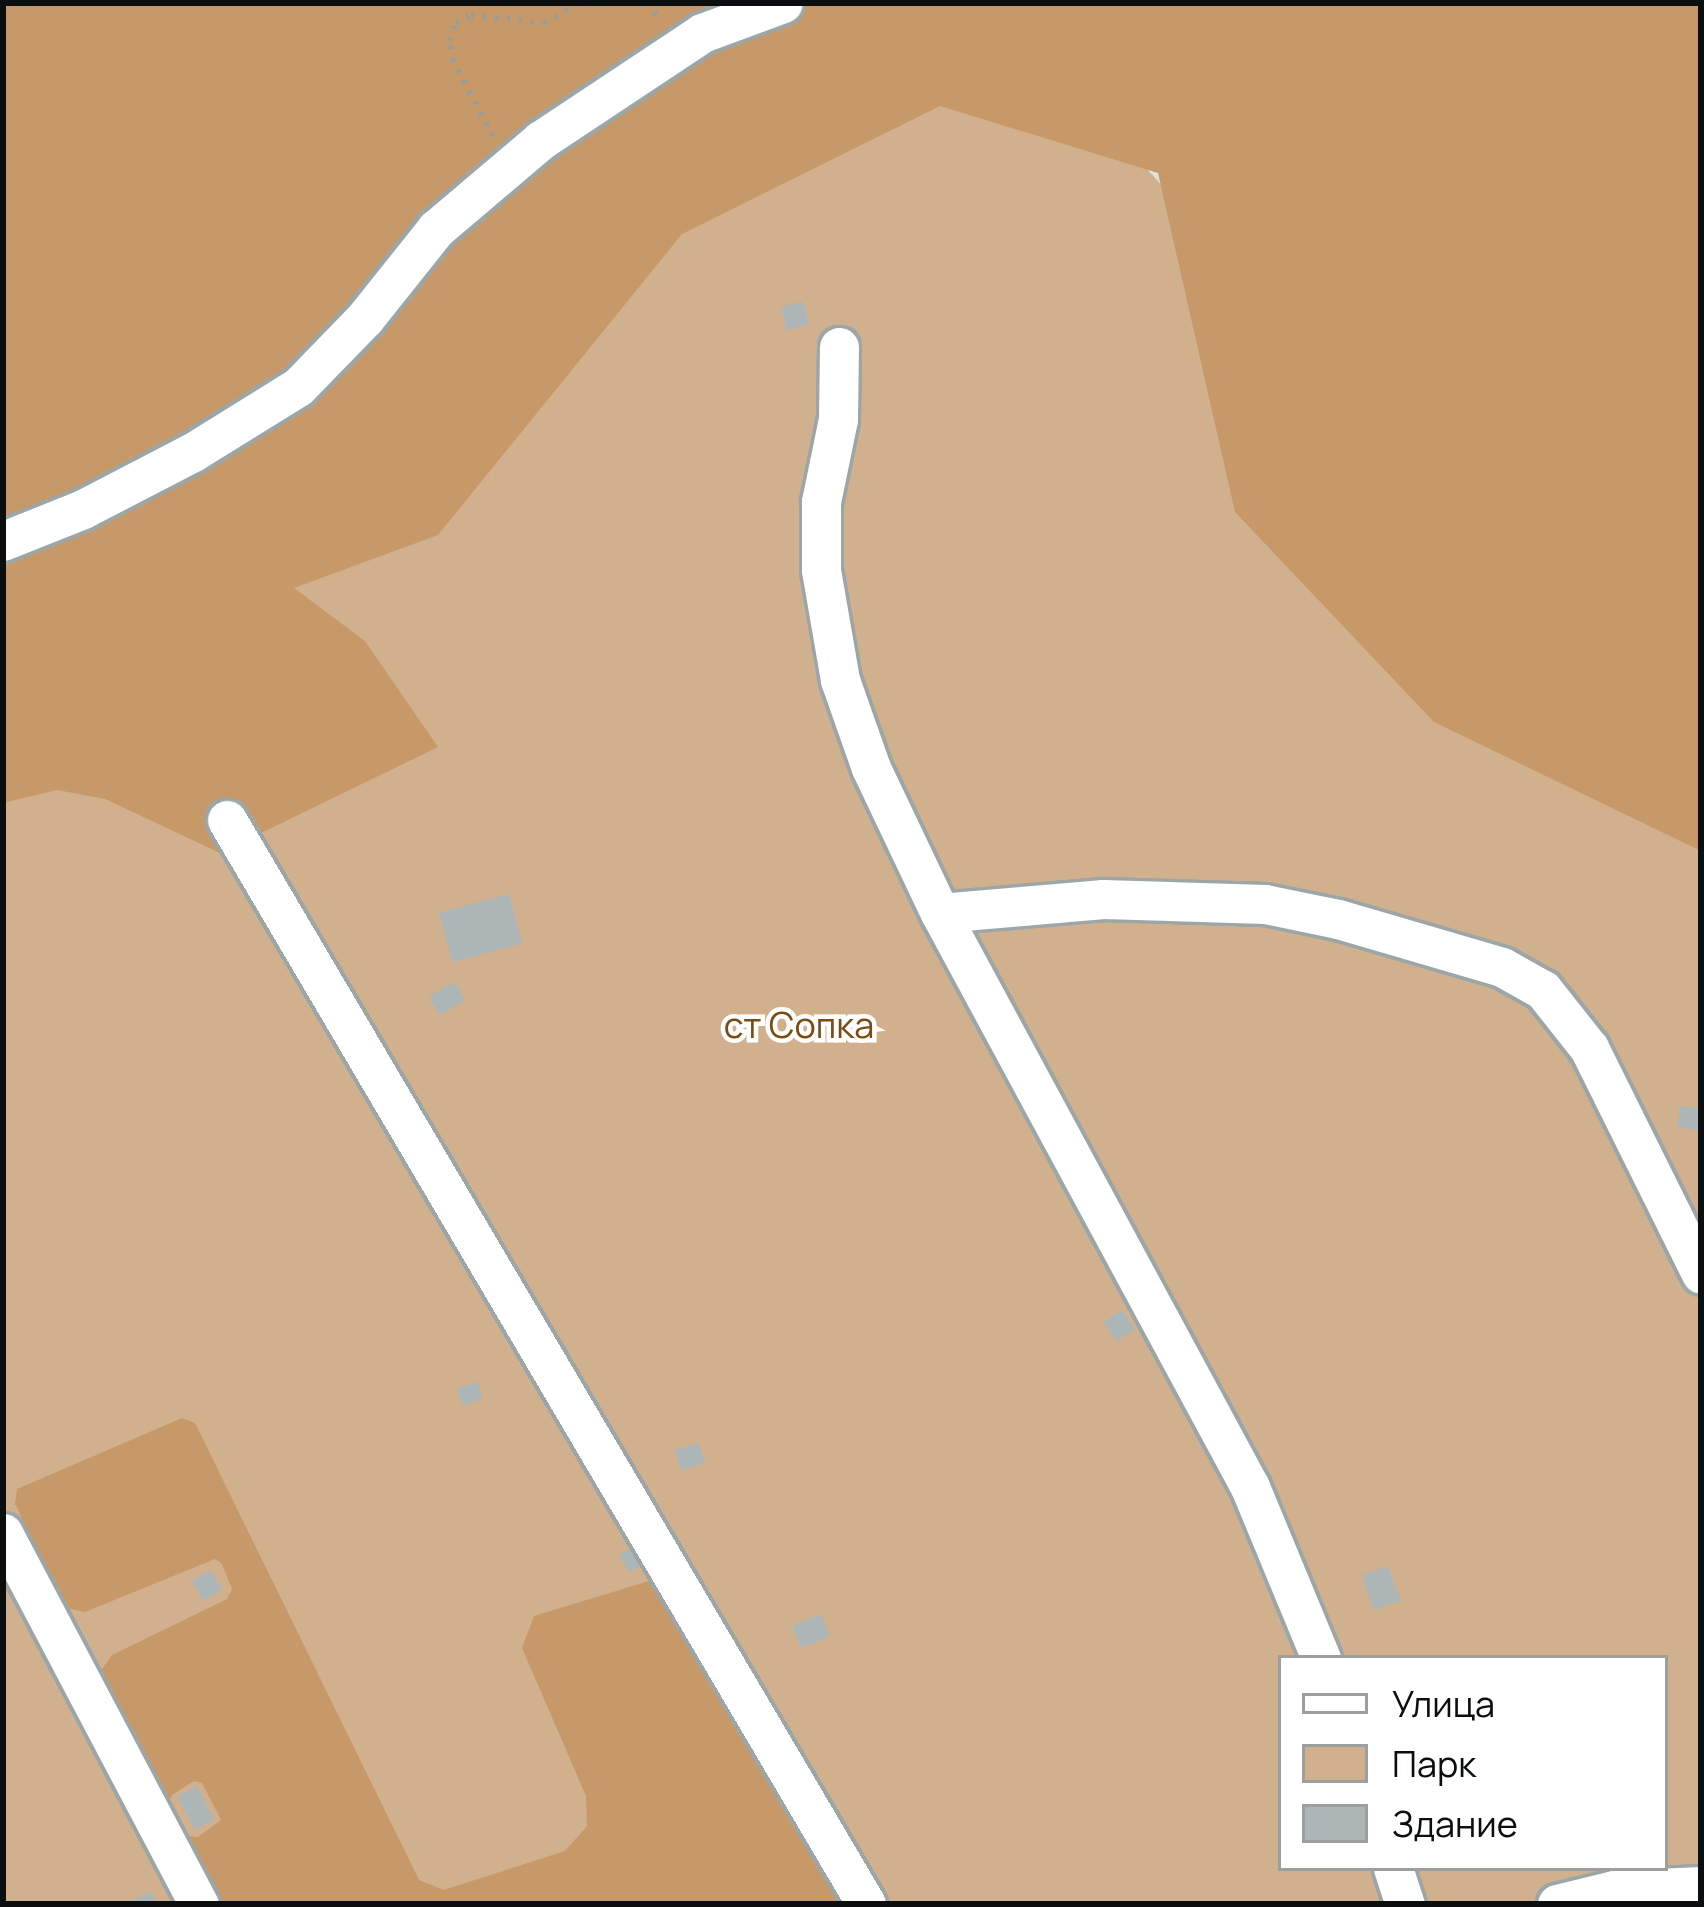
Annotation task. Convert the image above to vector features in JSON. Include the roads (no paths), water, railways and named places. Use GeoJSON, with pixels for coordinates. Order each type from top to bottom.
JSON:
{"type":"FeatureCollection","features":[{"type":"Feature","properties":{"kind":"lane"},"geometry":{"type":"LineString","coordinates":[[3,541],[83,509],[193,452],[298,387],[364,318],[436,229],[541,140],[683,44],[783,3]]}},
{"type":"Feature","properties":{"kind":"lane"},"geometry":{"type":"LineString","coordinates":[[839,347],[838,419],[821,502],[821,570],[840,680],[871,767],[940,913],[1250,1487],[1320,1655]]}},
{"type":"Feature","properties":{"kind":"lane"},"geometry":{"type":"LineString","coordinates":[[226,820],[866,1904]]}},
{"type":"Feature","properties":{"kind":"lane"},"geometry":{"type":"LineString","coordinates":[[940,913],[1103,899],[1265,904],[1337,919],[1502,967],[1544,990],[1589,1048],[1701,1274]]}},
{"type":"Feature","properties":{"kind":"lane"},"geometry":{"type":"LineString","coordinates":[[3,1532],[199,1904]]}},
{"type":"Feature","properties":{"kind":"lane"},"geometry":{"type":"LineString","coordinates":[[1394,1871],[1405,1904]]}},
{"type":"Feature","properties":{"kind":"lane"},"geometry":{"type":"LineString","coordinates":[[1557,1904],[1613,1891],[1701,1886]]}},
{"type":"Feature","properties":{"kind":"park label","name":"ст Сопка"},"geometry":{"type":"Point","coordinates":[799,1025]}}]}
